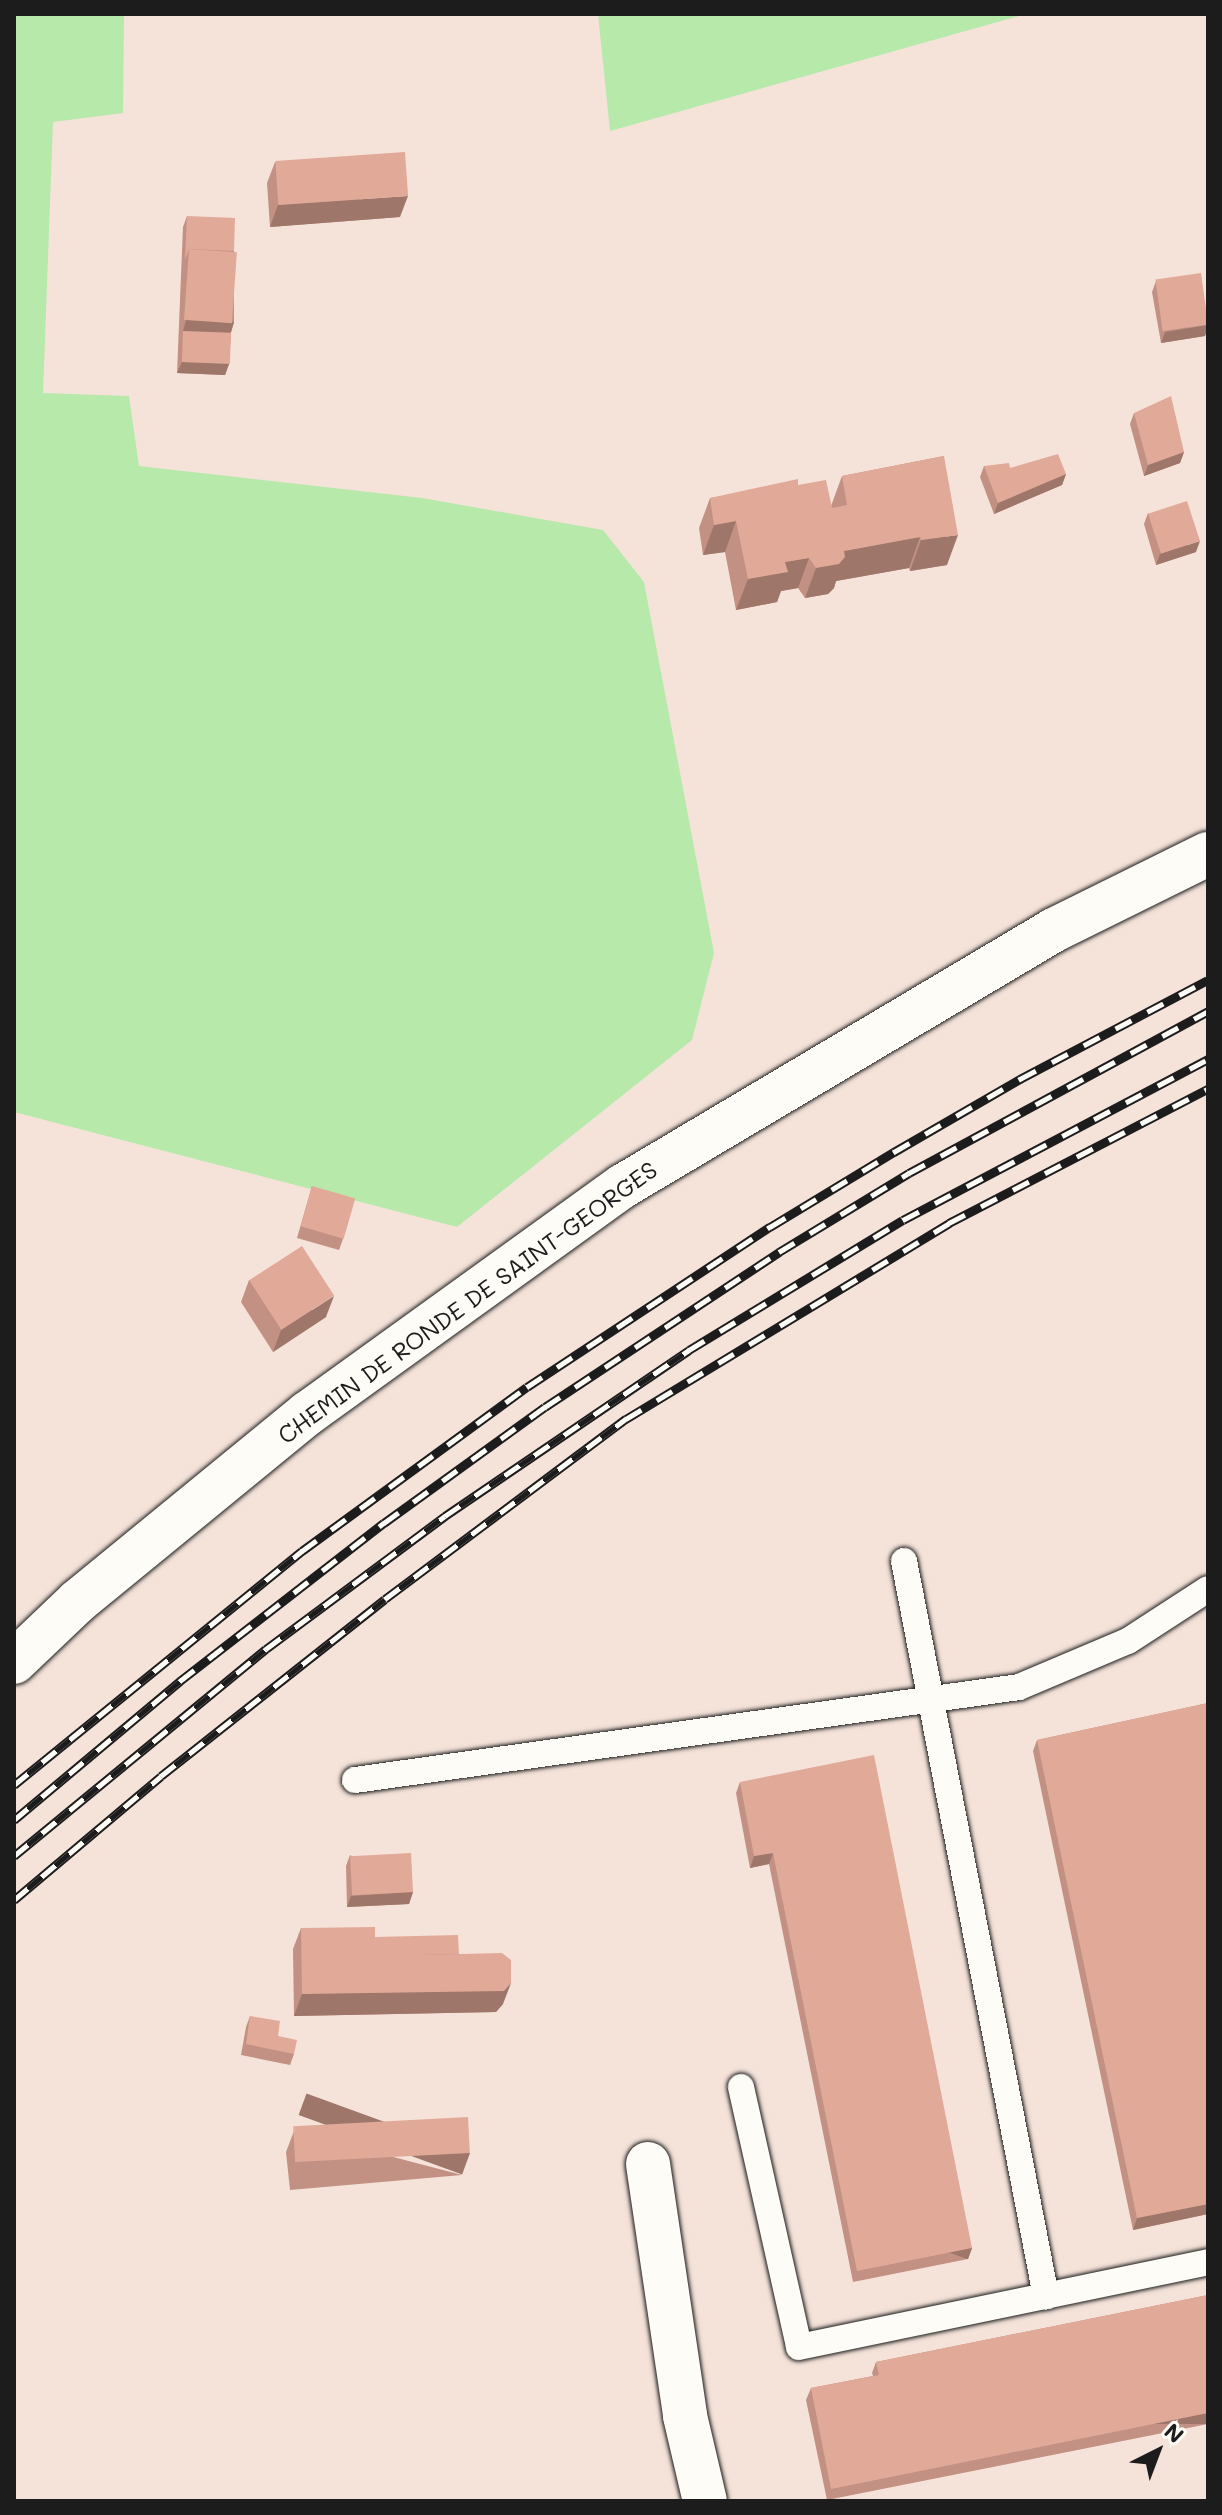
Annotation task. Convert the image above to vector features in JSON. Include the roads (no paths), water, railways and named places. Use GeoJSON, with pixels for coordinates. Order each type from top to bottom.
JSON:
{"type":"FeatureCollection","features":[{"type":"Feature","properties":{"kind":"street","name":"CHEMIN DE RONDE DE SAINT-GEORGES"},"geometry":{"type":"LineString","coordinates":[[14,1662],[78,1601],[308,1413],[623,1186],[1054,930],[1208,854]]}},
{"type":"Feature","properties":{"kind":"street"},"geometry":{"type":"LineString","coordinates":[[648,2164],[685,2416],[705,2501]]}},
{"type":"Feature","properties":{"kind":"lane"},"geometry":{"type":"LineString","coordinates":[[904,1561],[1046,2296]]}},
{"type":"Feature","properties":{"kind":"lane"},"geometry":{"type":"LineString","coordinates":[[355,1780],[1019,1687],[1128,1641],[1208,1589]]}},
{"type":"Feature","properties":{"kind":"lane"},"geometry":{"type":"LineString","coordinates":[[741,2087],[799,2347],[1208,2262]]}},
{"type":"Feature","properties":{"kind":"railway"},"geometry":{"type":"LineString","coordinates":[[14,1785],[302,1551],[527,1387],[770,1227],[894,1152],[1020,1079],[1208,980]]}},
{"type":"Feature","properties":{"kind":"railway"},"geometry":{"type":"LineString","coordinates":[[14,1820],[180,1681],[384,1523],[545,1407],[779,1252],[909,1173],[1208,1011]]}},
{"type":"Feature","properties":{"kind":"railway"},"geometry":{"type":"LineString","coordinates":[[14,1856],[266,1649],[445,1516],[689,1350],[903,1220],[1208,1059]]}},
{"type":"Feature","properties":{"kind":"railway"},"geometry":{"type":"LineString","coordinates":[[14,1900],[161,1776],[385,1599],[626,1419],[949,1223],[1208,1089]]}}]}
